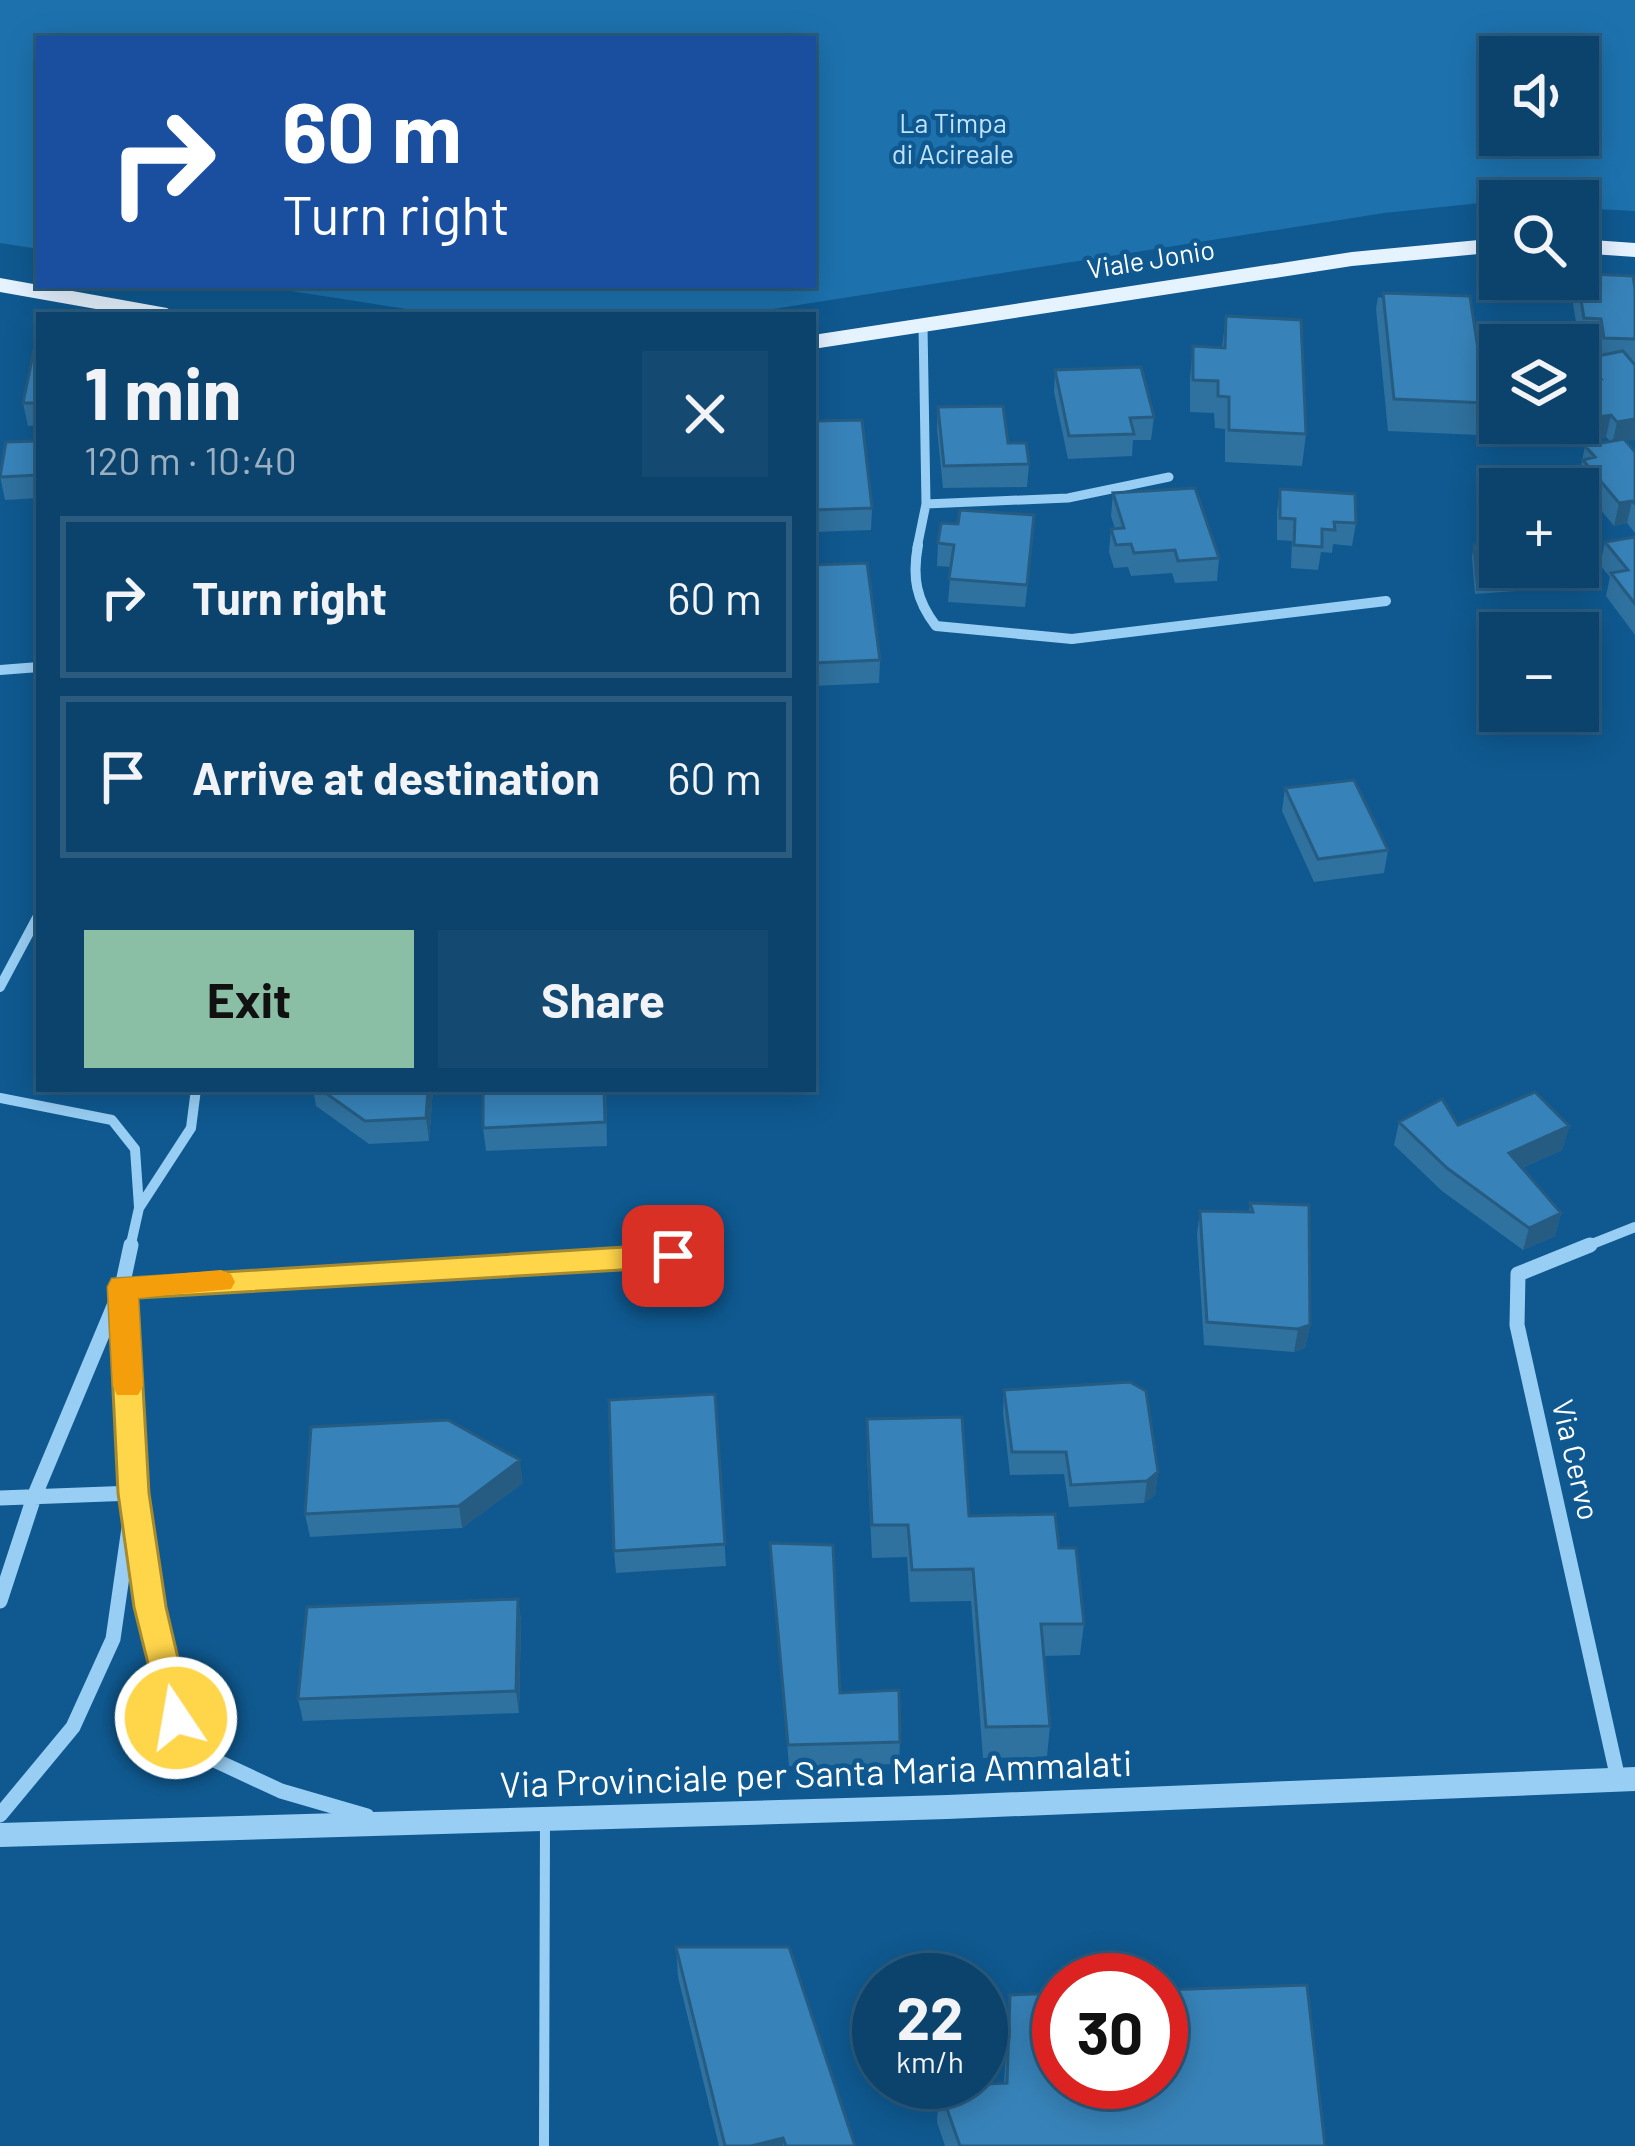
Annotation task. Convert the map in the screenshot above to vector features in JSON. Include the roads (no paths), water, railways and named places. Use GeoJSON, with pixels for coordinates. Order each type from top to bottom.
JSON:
{"type":"FeatureCollection","features":[{"type":"Feature","properties":{"kind":"main road","name":"Viale Jonio"},"geometry":{"type":"LineString","coordinates":[[816,342],[1352,259],[1479,247]]}},
{"type":"Feature","properties":{"kind":"main road"},"geometry":{"type":"LineString","coordinates":[[1599,248],[1635,250]]}},
{"type":"Feature","properties":{"kind":"main road"},"geometry":{"type":"LineString","coordinates":[[0,285],[150,312]]}},
{"type":"Feature","properties":{"kind":"street"},"geometry":{"type":"LineString","coordinates":[[923,326],[926,505],[912,584],[917,606],[936,626],[1072,639],[1386,601]]}},
{"type":"Feature","properties":{"kind":"street"},"geometry":{"type":"LineString","coordinates":[[926,505],[1068,498],[1168,477]]}},
{"type":"Feature","properties":{"kind":"street"},"geometry":{"type":"LineString","coordinates":[[0,670],[36,667]]}},
{"type":"Feature","properties":{"kind":"street"},"geometry":{"type":"LineString","coordinates":[[0,987],[36,920]]}},
{"type":"Feature","properties":{"kind":"street"},"geometry":{"type":"LineString","coordinates":[[139,1208],[191,1128],[196,1092]]}},
{"type":"Feature","properties":{"kind":"street"},"geometry":{"type":"LineString","coordinates":[[0,1098],[112,1120],[135,1149],[139,1208],[122,1287],[34,1497],[1,1601]]}},
{"type":"Feature","properties":{"kind":"street","name":"Via Cervo"},"geometry":{"type":"LineString","coordinates":[[1626,1779],[1517,1325],[1518,1274],[1635,1227]]}},
{"type":"Feature","properties":{"kind":"street"},"geometry":{"type":"LineString","coordinates":[[122,1287],[673,1256]]}},
{"type":"Feature","properties":{"kind":"street"},"geometry":{"type":"LineString","coordinates":[[122,1287],[134,1493],[150,1607],[176,1718],[210,1758],[281,1791],[391,1824]]}},
{"type":"Feature","properties":{"kind":"street"},"geometry":{"type":"LineString","coordinates":[[0,1498],[134,1493]]}},
{"type":"Feature","properties":{"kind":"street"},"geometry":{"type":"LineString","coordinates":[[0,1815],[73,1727],[113,1640],[134,1493]]}},
{"type":"Feature","properties":{"kind":"street","name":"Via Provinciale per Santa Maria Ammalati"},"geometry":{"type":"LineString","coordinates":[[0,1834],[947,1808],[1626,1779]]}},
{"type":"Feature","properties":{"kind":"lane"},"geometry":{"type":"LineString","coordinates":[[544,2146],[545,1819]]}},
{"type":"Feature","properties":{"kind":"park label","name":"La Timpa di Acireale"},"geometry":{"type":"Point","coordinates":[953,140]}}]}
